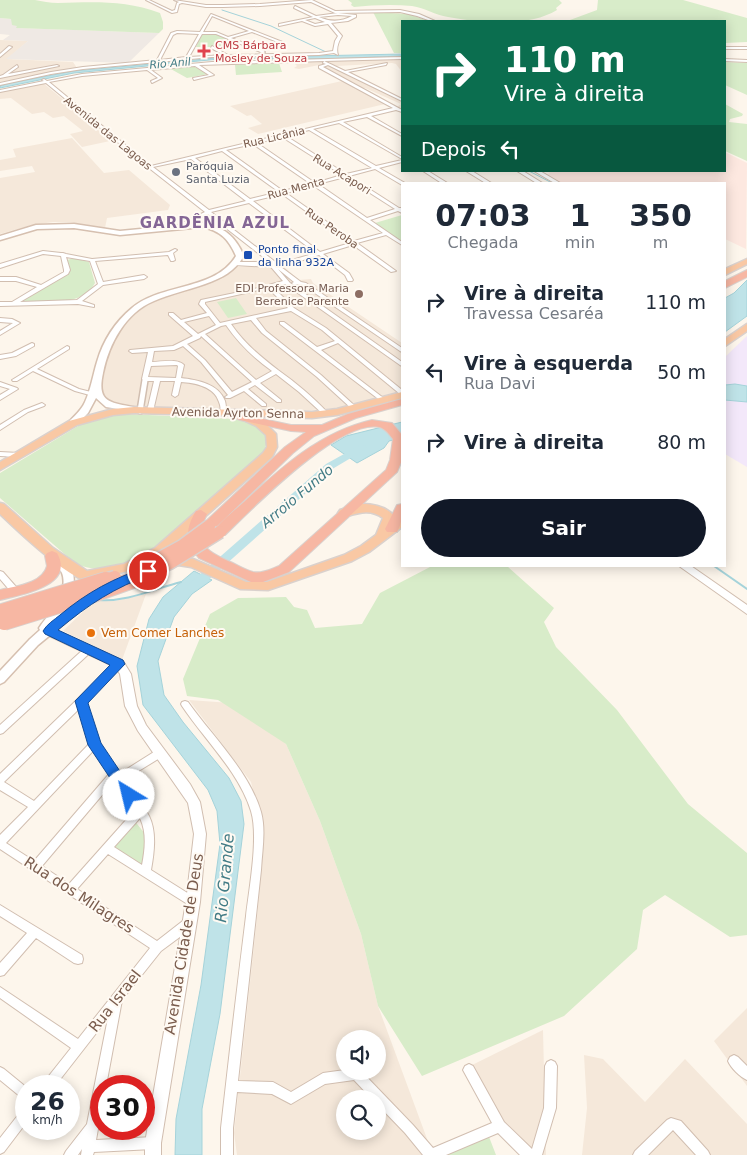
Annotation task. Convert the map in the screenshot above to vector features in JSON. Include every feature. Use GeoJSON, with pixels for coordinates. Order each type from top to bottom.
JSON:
{"type":"FeatureCollection","features":[{"type":"Feature","properties":{"kind":"highway"},"geometry":{"type":"LineString","coordinates":[[726,272],[747,261]]}},
{"type":"Feature","properties":{"kind":"highway"},"geometry":{"type":"LineString","coordinates":[[726,272],[747,266]]}},
{"type":"Feature","properties":{"kind":"highway"},"geometry":{"type":"LineString","coordinates":[[726,284],[747,273]]}},
{"type":"Feature","properties":{"kind":"highway"},"geometry":{"type":"LineString","coordinates":[[726,342],[747,327]]}},
{"type":"Feature","properties":{"kind":"highway","name":"Avenida Ayrton Senna"},"geometry":{"type":"LineString","coordinates":[[249,496],[299,441],[330,418],[354,408],[401,394]]}},
{"type":"Feature","properties":{"kind":"highway","name":"Avenida Ayrton Senna"},"geometry":{"type":"LineString","coordinates":[[0,466],[73,423],[100,414],[141,411],[292,415],[330,418],[401,402]]}},
{"type":"Feature","properties":{"kind":"highway"},"geometry":{"type":"LineString","coordinates":[[270,484],[301,453],[322,436],[350,423],[401,408]]}},
{"type":"Feature","properties":{"kind":"highway"},"geometry":{"type":"LineString","coordinates":[[219,413],[299,430],[330,418]]}},
{"type":"Feature","properties":{"kind":"highway"},"geometry":{"type":"LineString","coordinates":[[84,574],[112,572],[145,559],[158,551],[268,455],[272,447],[271,434],[265,428],[240,417]]}},
{"type":"Feature","properties":{"kind":"highway"},"geometry":{"type":"LineString","coordinates":[[0,612],[112,579],[151,564],[197,535],[249,496],[270,484],[326,440],[349,429],[368,424],[386,426],[397,434],[400,442],[391,472],[383,481],[344,513],[289,566],[258,582],[238,584],[193,563],[178,561],[122,581],[104,582],[84,574],[52,556],[2,509]]}},
{"type":"Feature","properties":{"kind":"highway"},"geometry":{"type":"LineString","coordinates":[[0,623],[110,589],[158,570],[204,544],[220,532],[249,496]]}},
{"type":"Feature","properties":{"kind":"highway"},"geometry":{"type":"LineString","coordinates":[[344,513],[369,507],[381,511],[389,517],[389,521],[379,538]]}},
{"type":"Feature","properties":{"kind":"highway"},"geometry":{"type":"LineString","coordinates":[[201,514],[194,525],[192,537],[199,550],[268,586],[348,558],[365,549],[397,525],[401,511]]}},
{"type":"Feature","properties":{"kind":"highway"},"geometry":{"type":"LineString","coordinates":[[0,595],[38,585],[47,579],[54,571],[52,556]]}},
{"type":"Feature","properties":{"kind":"main road"},"geometry":{"type":"LineString","coordinates":[[0,238],[31,229],[54,226],[74,226],[120,233],[180,226],[193,222],[216,228],[228,234],[240,256],[236,264],[208,281],[150,299],[130,313],[124,319],[104,352],[95,392],[86,409],[73,423]]}},
{"type":"Feature","properties":{"kind":"main road"},"geometry":{"type":"LineString","coordinates":[[95,392],[104,403],[141,411]]}},
{"type":"Feature","properties":{"kind":"main road"},"geometry":{"type":"LineString","coordinates":[[0,679],[34,642],[57,612],[68,582],[68,575],[65,568],[52,556]]}},
{"type":"Feature","properties":{"kind":"main road"},"geometry":{"type":"LineString","coordinates":[[34,642],[82,603],[122,581]]}},
{"type":"Feature","properties":{"kind":"street"},"geometry":{"type":"LineString","coordinates":[[147,0],[172,12],[176,11],[177,1],[220,7],[248,3],[310,0],[323,5],[335,13],[352,15],[354,17],[315,25],[302,20]]}},
{"type":"Feature","properties":{"kind":"street"},"geometry":{"type":"LineString","coordinates":[[216,0],[220,7]]}},
{"type":"Feature","properties":{"kind":"street"},"geometry":{"type":"LineString","coordinates":[[0,84],[76,69],[187,58],[336,53],[337,41],[340,36],[329,23],[295,7]]}},
{"type":"Feature","properties":{"kind":"street"},"geometry":{"type":"LineString","coordinates":[[280,25],[335,13],[400,11],[430,20]]}},
{"type":"Feature","properties":{"kind":"street"},"geometry":{"type":"LineString","coordinates":[[187,58],[211,15],[283,43],[259,50]]}},
{"type":"Feature","properties":{"kind":"street"},"geometry":{"type":"LineString","coordinates":[[158,61],[172,34],[180,32],[216,32],[269,55]]}},
{"type":"Feature","properties":{"kind":"street"},"geometry":{"type":"LineString","coordinates":[[228,38],[253,32]]}},
{"type":"Feature","properties":{"kind":"street"},"geometry":{"type":"LineString","coordinates":[[0,56],[10,47]]}},
{"type":"Feature","properties":{"kind":"street"},"geometry":{"type":"LineString","coordinates":[[212,47],[229,56]]}},
{"type":"Feature","properties":{"kind":"street"},"geometry":{"type":"LineString","coordinates":[[726,48],[747,48]]}},
{"type":"Feature","properties":{"kind":"street"},"geometry":{"type":"LineString","coordinates":[[0,91],[82,75],[196,65],[401,58]]}},
{"type":"Feature","properties":{"kind":"street"},"geometry":{"type":"LineString","coordinates":[[726,60],[747,61]]}},
{"type":"Feature","properties":{"kind":"street"},"geometry":{"type":"LineString","coordinates":[[323,61],[327,65],[390,94],[401,95]]}},
{"type":"Feature","properties":{"kind":"street"},"geometry":{"type":"LineString","coordinates":[[345,72],[386,64]]}},
{"type":"Feature","properties":{"kind":"street"},"geometry":{"type":"LineString","coordinates":[[194,79],[212,75],[196,65]]}},
{"type":"Feature","properties":{"kind":"street"},"geometry":{"type":"LineString","coordinates":[[327,65],[320,67],[401,110]]}},
{"type":"Feature","properties":{"kind":"street"},"geometry":{"type":"LineString","coordinates":[[1,77],[17,66]]}},
{"type":"Feature","properties":{"kind":"street"},"geometry":{"type":"LineString","coordinates":[[1,77],[57,66]]}},
{"type":"Feature","properties":{"kind":"street"},"geometry":{"type":"LineString","coordinates":[[148,69],[160,78],[152,82]]}},
{"type":"Feature","properties":{"kind":"street","name":"Avenida das Lagoas"},"geometry":{"type":"LineString","coordinates":[[39,76],[268,260],[298,282],[304,284],[401,349]]}},
{"type":"Feature","properties":{"kind":"street"},"geometry":{"type":"LineString","coordinates":[[396,95],[401,99]]}},
{"type":"Feature","properties":{"kind":"street","name":"Rua Licânia"},"geometry":{"type":"LineString","coordinates":[[150,167],[398,108]]}},
{"type":"Feature","properties":{"kind":"street"},"geometry":{"type":"LineString","coordinates":[[367,115],[401,134]]}},
{"type":"Feature","properties":{"kind":"street"},"geometry":{"type":"LineString","coordinates":[[340,122],[401,158]]}},
{"type":"Feature","properties":{"kind":"street"},"geometry":{"type":"LineString","coordinates":[[310,129],[401,183]]}},
{"type":"Feature","properties":{"kind":"street","name":"Rua Acapori"},"geometry":{"type":"LineString","coordinates":[[282,135],[401,210]]}},
{"type":"Feature","properties":{"kind":"street"},"geometry":{"type":"LineString","coordinates":[[253,142],[401,243]]}},
{"type":"Feature","properties":{"kind":"street","name":"Rua Peroba"},"geometry":{"type":"LineString","coordinates":[[223,150],[393,271]]}},
{"type":"Feature","properties":{"kind":"street"},"geometry":{"type":"LineString","coordinates":[[191,157],[347,274],[350,280]]}},
{"type":"Feature","properties":{"kind":"street","name":"Rua Menta"},"geometry":{"type":"LineString","coordinates":[[193,222],[208,212],[377,168],[401,159]]}},
{"type":"Feature","properties":{"kind":"street"},"geometry":{"type":"LineString","coordinates":[[427,172],[444,182]]}},
{"type":"Feature","properties":{"kind":"street"},"geometry":{"type":"LineString","coordinates":[[470,172],[487,182]]}},
{"type":"Feature","properties":{"kind":"street"},"geometry":{"type":"LineString","coordinates":[[521,172],[538,182]]}},
{"type":"Feature","properties":{"kind":"street"},"geometry":{"type":"LineString","coordinates":[[538,172],[556,182]]}},
{"type":"Feature","properties":{"kind":"street"},"geometry":{"type":"LineString","coordinates":[[367,219],[401,210]]}},
{"type":"Feature","properties":{"kind":"street"},"geometry":{"type":"LineString","coordinates":[[236,264],[275,265],[387,233]]}},
{"type":"Feature","properties":{"kind":"street"},"geometry":{"type":"LineString","coordinates":[[0,266],[43,252],[92,260],[173,251],[173,260]]}},
{"type":"Feature","properties":{"kind":"street"},"geometry":{"type":"LineString","coordinates":[[14,303],[66,273],[63,254]]}},
{"type":"Feature","properties":{"kind":"street"},"geometry":{"type":"LineString","coordinates":[[92,260],[100,284]]}},
{"type":"Feature","properties":{"kind":"street"},"geometry":{"type":"LineString","coordinates":[[256,265],[268,260]]}},
{"type":"Feature","properties":{"kind":"street"},"geometry":{"type":"LineString","coordinates":[[275,265],[287,283],[401,363]]}},
{"type":"Feature","properties":{"kind":"street"},"geometry":{"type":"LineString","coordinates":[[78,302],[100,284],[144,277]]}},
{"type":"Feature","properties":{"kind":"street"},"geometry":{"type":"LineString","coordinates":[[0,279],[20,280],[42,287]]}},
{"type":"Feature","properties":{"kind":"street"},"geometry":{"type":"LineString","coordinates":[[219,325],[201,302],[207,299],[269,286],[298,282]]}},
{"type":"Feature","properties":{"kind":"street"},"geometry":{"type":"LineString","coordinates":[[269,286],[292,310],[324,329],[401,393]]}},
{"type":"Feature","properties":{"kind":"street"},"geometry":{"type":"LineString","coordinates":[[0,304],[78,302],[92,306]]}},
{"type":"Feature","properties":{"kind":"street"},"geometry":{"type":"LineString","coordinates":[[132,351],[170,349],[184,344],[219,325],[292,310]]}},
{"type":"Feature","properties":{"kind":"street"},"geometry":{"type":"LineString","coordinates":[[171,314],[279,401]]}},
{"type":"Feature","properties":{"kind":"street"},"geometry":{"type":"LineString","coordinates":[[179,322],[210,314]]}},
{"type":"Feature","properties":{"kind":"street"},"geometry":{"type":"LineString","coordinates":[[252,318],[264,332],[319,376],[354,408]]}},
{"type":"Feature","properties":{"kind":"street"},"geometry":{"type":"LineString","coordinates":[[0,320],[17,323],[0,333]]}},
{"type":"Feature","properties":{"kind":"street"},"geometry":{"type":"LineString","coordinates":[[227,323],[246,347],[313,399],[330,418]]}},
{"type":"Feature","properties":{"kind":"street"},"geometry":{"type":"LineString","coordinates":[[282,323],[384,400]]}},
{"type":"Feature","properties":{"kind":"street"},"geometry":{"type":"LineString","coordinates":[[318,349],[339,341]]}},
{"type":"Feature","properties":{"kind":"street"},"geometry":{"type":"LineString","coordinates":[[184,344],[207,365],[231,395]]}},
{"type":"Feature","properties":{"kind":"street"},"geometry":{"type":"LineString","coordinates":[[0,357],[14,354],[32,345]]}},
{"type":"Feature","properties":{"kind":"street"},"geometry":{"type":"LineString","coordinates":[[16,380],[67,348]]}},
{"type":"Feature","properties":{"kind":"street"},"geometry":{"type":"LineString","coordinates":[[141,411],[151,351]]}},
{"type":"Feature","properties":{"kind":"street"},"geometry":{"type":"LineString","coordinates":[[148,364],[179,364],[181,367],[175,395]]}},
{"type":"Feature","properties":{"kind":"street"},"geometry":{"type":"LineString","coordinates":[[34,369],[77,390],[95,392]]}},
{"type":"Feature","properties":{"kind":"street"},"geometry":{"type":"LineString","coordinates":[[219,413],[222,400],[277,371]]}},
{"type":"Feature","properties":{"kind":"street"},"geometry":{"type":"LineString","coordinates":[[145,378],[190,380],[209,387],[222,400]]}},
{"type":"Feature","properties":{"kind":"street"},"geometry":{"type":"LineString","coordinates":[[141,411],[157,379]]}},
{"type":"Feature","properties":{"kind":"street"},"geometry":{"type":"LineString","coordinates":[[0,384],[15,390],[0,398]]}},
{"type":"Feature","properties":{"kind":"street"},"geometry":{"type":"LineString","coordinates":[[244,388],[264,405]]}},
{"type":"Feature","properties":{"kind":"street"},"geometry":{"type":"LineString","coordinates":[[0,428],[26,411],[42,405]]}},
{"type":"Feature","properties":{"kind":"street"},"geometry":{"type":"LineString","coordinates":[[0,454],[19,455]]}},
{"type":"Feature","properties":{"kind":"street"},"geometry":{"type":"LineString","coordinates":[[685,567],[747,610]]}},
{"type":"Feature","properties":{"kind":"street"},"geometry":{"type":"LineString","coordinates":[[0,574],[16,591]]}},
{"type":"Feature","properties":{"kind":"street"},"geometry":{"type":"LineString","coordinates":[[0,780],[119,664],[49,631]]}},
{"type":"Feature","properties":{"kind":"street"},"geometry":{"type":"LineString","coordinates":[[0,730],[89,649]]}},
{"type":"Feature","properties":{"kind":"street","name":"Avenida Cidade de Deus"},"geometry":{"type":"LineString","coordinates":[[119,664],[125,674],[131,706],[142,728],[186,788],[197,812],[200,834],[193,902],[153,1149]]}},
{"type":"Feature","properties":{"kind":"street"},"geometry":{"type":"LineString","coordinates":[[82,701],[94,745],[140,811],[150,830],[146,872]]}},
{"type":"Feature","properties":{"kind":"street"},"geometry":{"type":"LineString","coordinates":[[185,704],[200,728],[243,782],[256,813],[258,837],[256,870],[227,1128],[227,1155]]}},
{"type":"Feature","properties":{"kind":"street"},"geometry":{"type":"LineString","coordinates":[[0,843],[94,745]]}},
{"type":"Feature","properties":{"kind":"street"},"geometry":{"type":"LineString","coordinates":[[35,867],[116,777],[160,753]]}},
{"type":"Feature","properties":{"kind":"street"},"geometry":{"type":"LineString","coordinates":[[0,785],[34,806]]}},
{"type":"Feature","properties":{"kind":"street"},"geometry":{"type":"LineString","coordinates":[[70,890],[140,811]]}},
{"type":"Feature","properties":{"kind":"street","name":"Rua dos Milagres"},"geometry":{"type":"LineString","coordinates":[[0,843],[157,947]]}},
{"type":"Feature","properties":{"kind":"street"},"geometry":{"type":"LineString","coordinates":[[107,848],[193,902]]}},
{"type":"Feature","properties":{"kind":"street"},"geometry":{"type":"LineString","coordinates":[[0,910],[78,958]]}},
{"type":"Feature","properties":{"kind":"street","name":"Rua Israel"},"geometry":{"type":"LineString","coordinates":[[57,1075],[157,947],[189,924]]}},
{"type":"Feature","properties":{"kind":"street"},"geometry":{"type":"LineString","coordinates":[[0,971],[35,932]]}},
{"type":"Feature","properties":{"kind":"street"},"geometry":{"type":"LineString","coordinates":[[0,992],[79,1047]]}},
{"type":"Feature","properties":{"kind":"street"},"geometry":{"type":"LineString","coordinates":[[103,1075],[118,998]]}},
{"type":"Feature","properties":{"kind":"street"},"geometry":{"type":"LineString","coordinates":[[734,1061],[747,1074]]}},
{"type":"Feature","properties":{"kind":"street"},"geometry":{"type":"LineString","coordinates":[[536,1155],[550,1108],[551,1066]]}},
{"type":"Feature","properties":{"kind":"street"},"geometry":{"type":"LineString","coordinates":[[469,1070],[500,1126],[529,1155]]}},
{"type":"Feature","properties":{"kind":"street"},"geometry":{"type":"LineString","coordinates":[[0,1073],[15,1085]]}},
{"type":"Feature","properties":{"kind":"street"},"geometry":{"type":"LineString","coordinates":[[232,1086],[273,1088],[291,1098],[323,1079],[356,1074],[432,1155],[500,1126]]}},
{"type":"Feature","properties":{"kind":"street"},"geometry":{"type":"LineString","coordinates":[[639,1155],[672,1124],[677,1125],[704,1155]]}},
{"type":"Feature","properties":{"kind":"street"},"geometry":{"type":"LineString","coordinates":[[0,1148],[15,1128]]}},
{"type":"Feature","properties":{"kind":"street"},"geometry":{"type":"LineString","coordinates":[[70,1155],[90,1130]]}},
{"type":"Feature","properties":{"kind":"street"},"geometry":{"type":"LineString","coordinates":[[88,1150],[153,1149]]}},
{"type":"Feature","properties":{"kind":"shaded area"},"geometry":{"type":"Polygon","coordinates":[[[0,18],[11,19],[18,26],[17,28],[159,33],[128,63],[6,59],[28,41],[3,40],[10,35],[0,34],[0,18]]]}},
{"type":"Feature","properties":{"kind":"shaded area"},"geometry":{"type":"Polygon","coordinates":[[[0,40],[28,41],[7,59],[73,62],[77,68],[0,82],[0,40]]]}},
{"type":"Feature","properties":{"kind":"shaded area"},"geometry":{"type":"Polygon","coordinates":[[[374,57],[375,59],[401,59],[401,71],[396,64],[392,63],[337,66],[330,65],[330,62],[323,63],[401,102],[401,104],[365,88],[362,89],[319,65],[299,69],[294,68],[297,66],[295,64],[302,62],[353,60],[353,58],[360,58],[361,60],[374,57]]]}},
{"type":"Feature","properties":{"kind":"shaded area"},"geometry":{"type":"Polygon","coordinates":[[[342,81],[385,104],[258,134],[248,128],[262,124],[251,115],[247,116],[230,106],[342,81]]]}},
{"type":"Feature","properties":{"kind":"shaded area"},"geometry":{"type":"Polygon","coordinates":[[[43,83],[98,128],[110,141],[82,147],[70,134],[83,131],[64,116],[53,118],[44,112],[32,114],[11,98],[0,99],[0,92],[43,83]]]}},
{"type":"Feature","properties":{"kind":"shaded area"},"geometry":{"type":"Polygon","coordinates":[[[72,138],[104,173],[129,170],[170,205],[168,210],[107,218],[105,228],[70,222],[53,222],[32,225],[0,234],[0,178],[35,172],[32,166],[0,171],[0,160],[16,157],[13,149],[72,138]]]}},
{"type":"Feature","properties":{"kind":"shaded area"},"geometry":{"type":"Polygon","coordinates":[[[726,152],[747,163],[746,249],[726,239],[726,182],[559,182],[546,175],[550,173],[548,172],[726,172],[726,152]]]}},
{"type":"Feature","properties":{"kind":"shaded area"},"geometry":{"type":"Polygon","coordinates":[[[282,265],[299,280],[311,279],[313,283],[401,342],[401,391],[341,408],[297,411],[126,407],[106,402],[101,394],[100,383],[110,345],[129,316],[159,299],[222,279],[236,267],[282,265]]]}},
{"type":"Feature","properties":{"kind":"shaded area"},"geometry":{"type":"Polygon","coordinates":[[[747,336],[747,467],[726,455],[726,356],[747,336]]]}},
{"type":"Feature","properties":{"kind":"shaded area"},"geometry":{"type":"Polygon","coordinates":[[[146,594],[122,660],[63,631],[96,599],[115,601],[146,594]]]}},
{"type":"Feature","properties":{"kind":"shaded area"},"geometry":{"type":"Polygon","coordinates":[[[189,700],[245,704],[286,744],[320,821],[361,934],[378,1006],[433,1155],[237,1155],[234,1133],[258,908],[262,826],[251,782],[189,700]]]}},
{"type":"Feature","properties":{"kind":"shaded area"},"geometry":{"type":"Polygon","coordinates":[[[747,1008],[747,1086],[714,1041],[747,1008]]]}},
{"type":"Feature","properties":{"kind":"shaded area"},"geometry":{"type":"Polygon","coordinates":[[[543,1030],[546,1155],[534,1155],[507,1140],[466,1068],[543,1030]]]}},
{"type":"Feature","properties":{"kind":"shaded area"},"geometry":{"type":"Polygon","coordinates":[[[584,1055],[603,1059],[645,1102],[685,1059],[747,1124],[747,1155],[582,1155],[587,1108],[584,1055]]]}},
{"type":"Feature","properties":{"kind":"green space"},"geometry":{"type":"Polygon","coordinates":[[[0,0],[109,3],[134,6],[160,13],[163,29],[159,33],[16,28],[17,26],[12,25],[11,19],[0,18],[0,0]]]}},
{"type":"Feature","properties":{"kind":"green space"},"geometry":{"type":"Polygon","coordinates":[[[348,0],[559,0],[562,3],[556,8],[557,10],[532,20],[468,20],[439,15],[412,6],[354,7],[351,5],[352,3],[348,0]]]}},
{"type":"Feature","properties":{"kind":"green space"},"geometry":{"type":"Polygon","coordinates":[[[598,0],[683,0],[747,18],[747,42],[726,43],[726,20],[570,20],[597,10],[598,0]]]}},
{"type":"Feature","properties":{"kind":"green space"},"geometry":{"type":"Polygon","coordinates":[[[373,12],[408,14],[426,20],[401,20],[401,53],[394,53],[373,12]]]}},
{"type":"Feature","properties":{"kind":"green space"},"geometry":{"type":"Polygon","coordinates":[[[213,33],[236,42],[217,47],[196,47],[202,34],[213,33]]]}},
{"type":"Feature","properties":{"kind":"green space"},"geometry":{"type":"Polygon","coordinates":[[[726,62],[747,63],[747,95],[726,85],[726,62]]]}},
{"type":"Feature","properties":{"kind":"green space"},"geometry":{"type":"Polygon","coordinates":[[[279,63],[282,72],[236,75],[235,65],[279,63]]]}},
{"type":"Feature","properties":{"kind":"green space"},"geometry":{"type":"Polygon","coordinates":[[[193,66],[208,74],[187,78],[169,68],[193,66]]]}},
{"type":"Feature","properties":{"kind":"green space"},"geometry":{"type":"Polygon","coordinates":[[[726,105],[743,114],[742,116],[730,119],[729,122],[747,124],[747,161],[726,151],[726,105]]]}},
{"type":"Feature","properties":{"kind":"green space"},"geometry":{"type":"Polygon","coordinates":[[[401,215],[401,241],[375,223],[401,215]]]}},
{"type":"Feature","properties":{"kind":"green space"},"geometry":{"type":"Polygon","coordinates":[[[74,258],[89,262],[95,283],[89,291],[72,300],[62,302],[22,303],[21,301],[67,273],[67,260],[74,258]]]}},
{"type":"Feature","properties":{"kind":"green space"},"geometry":{"type":"Polygon","coordinates":[[[236,298],[247,314],[228,318],[217,302],[236,298]]]}},
{"type":"Feature","properties":{"kind":"green space"},"geometry":{"type":"Polygon","coordinates":[[[111,415],[236,419],[262,429],[267,439],[266,446],[262,454],[157,548],[138,559],[118,566],[97,569],[86,567],[76,564],[0,498],[0,473],[83,423],[111,415]]]}},
{"type":"Feature","properties":{"kind":"green space"},"geometry":{"type":"Polygon","coordinates":[[[430,567],[508,567],[554,608],[544,622],[556,647],[617,710],[688,804],[747,853],[747,935],[730,937],[665,895],[643,910],[637,949],[564,1016],[422,1076],[378,1006],[361,934],[320,821],[286,744],[218,700],[187,696],[183,679],[210,614],[238,598],[286,597],[294,607],[307,610],[315,628],[362,624],[380,593],[430,567]]]}},
{"type":"Feature","properties":{"kind":"green space"},"geometry":{"type":"Polygon","coordinates":[[[134,820],[149,839],[141,867],[111,849],[134,820]]]}},
{"type":"Feature","properties":{"kind":"green space"},"geometry":{"type":"Polygon","coordinates":[[[486,1129],[496,1155],[440,1155],[486,1129]]]}},
{"type":"Feature","properties":{"kind":"water","name":"Rio Anil"},"geometry":{"type":"Polygon","coordinates":[[[401,54],[401,56],[323,59],[230,58],[74,73],[0,88],[0,86],[10,83],[74,71],[216,58],[401,54]]]}},
{"type":"Feature","properties":{"kind":"water"},"geometry":{"type":"Polygon","coordinates":[[[747,280],[747,316],[726,331],[726,297],[734,293],[747,280]]]}},
{"type":"Feature","properties":{"kind":"water"},"geometry":{"type":"Polygon","coordinates":[[[726,385],[747,386],[747,402],[726,400],[726,385]]]}},
{"type":"Feature","properties":{"kind":"water"},"geometry":{"type":"Polygon","coordinates":[[[401,422],[401,438],[389,441],[384,448],[357,463],[331,445],[346,436],[401,422]]]}},
{"type":"Feature","properties":{"kind":"water","name":"Rio Grande"},"geometry":{"type":"Polygon","coordinates":[[[194,571],[212,580],[192,594],[174,617],[158,661],[164,695],[183,722],[229,778],[241,801],[244,824],[220,1014],[202,1109],[202,1155],[175,1155],[176,1119],[201,985],[220,844],[217,811],[208,790],[143,705],[137,666],[149,619],[163,597],[194,571]]]}},
{"type":"Feature","properties":{"kind":"waterway"},"geometry":{"type":"LineString","coordinates":[[222,10],[271,26],[326,52]]}},
{"type":"Feature","properties":{"kind":"waterway"},"geometry":{"type":"LineString","coordinates":[[531,172],[550,182]]}},
{"type":"Feature","properties":{"kind":"waterway","name":"Arroio Fundo"},"geometry":{"type":"LineString","coordinates":[[193,587],[330,466],[362,447]]}},
{"type":"Feature","properties":{"kind":"waterway"},"geometry":{"type":"LineString","coordinates":[[715,567],[747,589]]}},
{"type":"Feature","properties":{"kind":"waterway"},"geometry":{"type":"LineString","coordinates":[[99,600],[130,597],[181,582]]}},
{"type":"Feature","properties":{"kind":"place","name":"CMS Bárbara Mosley de Souza"},"geometry":{"type":"Point","coordinates":[204,51]}},
{"type":"Feature","properties":{"kind":"place","name":"Paróquia Santa Luzia"},"geometry":{"type":"Point","coordinates":[176,172]}},
{"type":"Feature","properties":{"kind":"place","name":"Ponto final da linha 932A"},"geometry":{"type":"Point","coordinates":[248,255]}},
{"type":"Feature","properties":{"kind":"place","name":"EDI Professora Maria Berenice Parente"},"geometry":{"type":"Point","coordinates":[359,294]}},
{"type":"Feature","properties":{"kind":"place","name":"Vem Comer Lanches"},"geometry":{"type":"Point","coordinates":[91,633]}},
{"type":"Feature","properties":{"kind":"district","name":"GARDÊNIA AZUL"},"geometry":{"type":"Point","coordinates":[215,223]}},
{"type":"Feature","properties":{"kind":"route"},"geometry":{"type":"LineString","coordinates":[[129,795],[94,745],[82,701],[119,664],[49,631],[82,603],[96,594],[148,571]]}}]}
